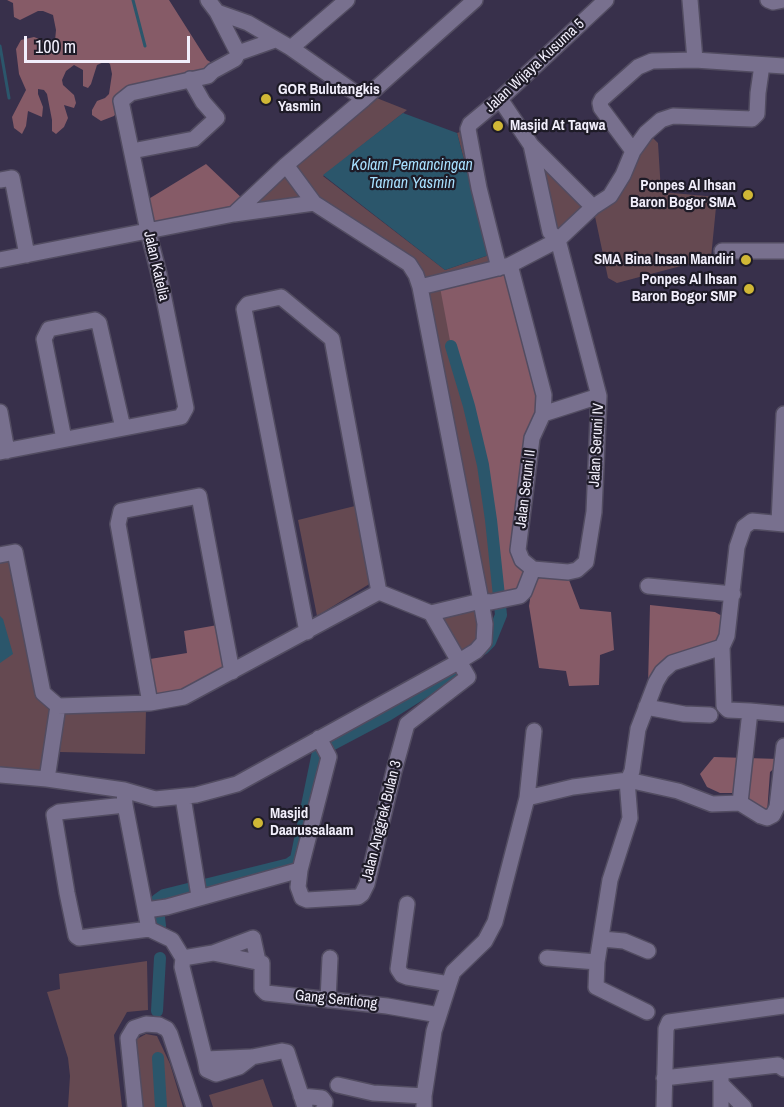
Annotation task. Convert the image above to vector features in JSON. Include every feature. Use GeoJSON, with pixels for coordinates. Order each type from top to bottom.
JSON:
{"type":"FeatureCollection","features":[{"type":"Feature","properties":{"kind":"street"},"geometry":{"type":"LineString","coordinates":[[291,48],[347,0]]}},
{"type":"Feature","properties":{"kind":"street"},"geometry":{"type":"LineString","coordinates":[[234,214],[286,165],[475,0]]}},
{"type":"Feature","properties":{"kind":"street","name":"Jalan Wijaya Kusuma 5"},"geometry":{"type":"LineString","coordinates":[[468,133],[470,124],[606,0]]}},
{"type":"Feature","properties":{"kind":"street"},"geometry":{"type":"LineString","coordinates":[[690,0],[695,60]]}},
{"type":"Feature","properties":{"kind":"street"},"geometry":{"type":"LineString","coordinates":[[768,0],[773,2],[784,0]]}},
{"type":"Feature","properties":{"kind":"street"},"geometry":{"type":"LineString","coordinates":[[213,6],[291,48],[364,99]]}},
{"type":"Feature","properties":{"kind":"street"},"geometry":{"type":"LineString","coordinates":[[213,6],[238,53]]}},
{"type":"Feature","properties":{"kind":"street","name":"Jalan Katelia"},"geometry":{"type":"LineString","coordinates":[[3,452],[181,417],[186,408],[121,102],[131,93],[208,76],[235,59],[238,53],[276,40]]}},
{"type":"Feature","properties":{"kind":"street"},"geometry":{"type":"LineString","coordinates":[[633,151],[601,108],[600,103],[638,67],[647,62],[695,60],[784,66]]}},
{"type":"Feature","properties":{"kind":"street"},"geometry":{"type":"LineString","coordinates":[[420,286],[504,267],[558,240],[593,207],[610,196],[623,176],[633,151],[646,133],[661,120],[673,116],[752,119],[757,114],[762,65]]}},
{"type":"Feature","properties":{"kind":"street"},"geometry":{"type":"LineString","coordinates":[[132,151],[194,139],[218,118],[203,102],[190,79]]}},
{"type":"Feature","properties":{"kind":"street"},"geometry":{"type":"LineString","coordinates":[[500,99],[531,145],[593,207]]}},
{"type":"Feature","properties":{"kind":"street","name":"Jalan Seruni II"},"geometry":{"type":"LineString","coordinates":[[468,133],[479,188],[544,395],[543,414],[532,438],[518,550],[522,560],[532,569]]}},
{"type":"Feature","properties":{"kind":"street","name":"Jalan Seruni IV"},"geometry":{"type":"LineString","coordinates":[[531,145],[550,232],[558,240],[599,396],[594,512],[586,562],[577,570],[568,572],[532,569]]}},
{"type":"Feature","properties":{"kind":"street"},"geometry":{"type":"LineString","coordinates":[[0,775],[47,779],[125,798],[183,797],[237,784],[322,744],[462,668],[484,642],[487,601],[416,275],[409,264],[314,202],[286,165]]}},
{"type":"Feature","properties":{"kind":"street"},"geometry":{"type":"LineString","coordinates":[[0,180],[12,178],[27,255]]}},
{"type":"Feature","properties":{"kind":"street"},"geometry":{"type":"LineString","coordinates":[[0,260],[234,214],[314,202]]}},
{"type":"Feature","properties":{"kind":"street"},"geometry":{"type":"LineString","coordinates":[[722,251],[784,252]]}},
{"type":"Feature","properties":{"kind":"street"},"geometry":{"type":"LineString","coordinates":[[307,633],[244,309],[249,303],[281,297],[332,339],[379,592]]}},
{"type":"Feature","properties":{"kind":"street"},"geometry":{"type":"LineString","coordinates":[[64,439],[44,339],[48,329],[95,320],[99,322],[123,428]]}},
{"type":"Feature","properties":{"kind":"street"},"geometry":{"type":"LineString","coordinates":[[543,414],[599,396]]}},
{"type":"Feature","properties":{"kind":"street"},"geometry":{"type":"LineString","coordinates":[[0,412],[3,452]]}},
{"type":"Feature","properties":{"kind":"street"},"geometry":{"type":"LineString","coordinates":[[784,414],[782,523],[752,521],[744,527],[737,547],[727,636],[722,647],[724,706],[728,710],[784,714]]}},
{"type":"Feature","properties":{"kind":"street"},"geometry":{"type":"LineString","coordinates":[[150,703],[118,524],[121,511],[199,496],[232,672]]}},
{"type":"Feature","properties":{"kind":"street"},"geometry":{"type":"LineString","coordinates":[[0,555],[15,552],[43,693],[58,706],[150,703],[184,697],[307,633],[379,592]]}},
{"type":"Feature","properties":{"kind":"street"},"geometry":{"type":"LineString","coordinates":[[379,592],[431,613],[520,596],[524,592],[532,569]]}},
{"type":"Feature","properties":{"kind":"street"},"geometry":{"type":"LineString","coordinates":[[648,586],[733,594]]}},
{"type":"Feature","properties":{"kind":"street"},"geometry":{"type":"LineString","coordinates":[[431,613],[462,668]]}},
{"type":"Feature","properties":{"kind":"street"},"geometry":{"type":"LineString","coordinates":[[647,1012],[596,987],[597,962],[610,880],[630,818],[627,780],[632,771],[638,729],[662,672],[672,663],[722,647]]}},
{"type":"Feature","properties":{"kind":"street","name":"Jalan Anggrek Bulan 3"},"geometry":{"type":"LineString","coordinates":[[322,744],[329,758],[300,870],[298,887],[302,898],[307,900],[358,897],[367,884],[394,771],[408,724],[466,679],[462,668]]}},
{"type":"Feature","properties":{"kind":"street"},"geometry":{"type":"LineString","coordinates":[[47,779],[58,706]]}},
{"type":"Feature","properties":{"kind":"street"},"geometry":{"type":"LineString","coordinates":[[646,707],[710,716]]}},
{"type":"Feature","properties":{"kind":"street"},"geometry":{"type":"LineString","coordinates":[[740,803],[750,711]]}},
{"type":"Feature","properties":{"kind":"street"},"geometry":{"type":"LineString","coordinates":[[338,1085],[424,1101],[434,1031],[448,984],[453,972],[485,941],[495,922],[528,798],[534,731]]}},
{"type":"Feature","properties":{"kind":"street"},"geometry":{"type":"LineString","coordinates":[[528,798],[573,787],[627,780],[678,791],[712,804],[740,803],[767,818],[773,815],[777,807],[784,746]]}},
{"type":"Feature","properties":{"kind":"street"},"geometry":{"type":"LineString","coordinates":[[183,797],[198,889]]}},
{"type":"Feature","properties":{"kind":"street"},"geometry":{"type":"LineString","coordinates":[[125,798],[148,909],[149,929]]}},
{"type":"Feature","properties":{"kind":"street"},"geometry":{"type":"LineString","coordinates":[[125,798],[54,815],[76,936],[79,938],[149,929],[172,940],[183,958],[182,967],[205,1059],[252,1057],[287,1052],[303,1101],[322,1098],[325,1102],[324,1107]]}},
{"type":"Feature","properties":{"kind":"street"},"geometry":{"type":"LineString","coordinates":[[148,909],[167,907],[198,889],[300,870]]}},
{"type":"Feature","properties":{"kind":"street"},"geometry":{"type":"LineString","coordinates":[[406,904],[398,969],[402,975],[407,977],[448,984]]}},
{"type":"Feature","properties":{"kind":"street"},"geometry":{"type":"LineString","coordinates":[[183,958],[213,953],[253,938],[260,962],[213,953]]}},
{"type":"Feature","properties":{"kind":"street"},"geometry":{"type":"LineString","coordinates":[[602,939],[624,941],[648,951]]}},
{"type":"Feature","properties":{"kind":"street"},"geometry":{"type":"LineString","coordinates":[[328,1000],[330,958]]}},
{"type":"Feature","properties":{"kind":"street"},"geometry":{"type":"LineString","coordinates":[[547,958],[597,962]]}},
{"type":"Feature","properties":{"kind":"street","name":"Gang Sentiong"},"geometry":{"type":"LineString","coordinates":[[260,962],[262,992],[387,1006],[439,1015]]}},
{"type":"Feature","properties":{"kind":"street"},"geometry":{"type":"LineString","coordinates":[[664,1107],[666,1029],[669,1022],[784,1006]]}},
{"type":"Feature","properties":{"kind":"street"},"geometry":{"type":"LineString","coordinates":[[135,1107],[128,1038],[134,1028],[146,1024],[159,1025],[167,1029],[170,1034],[194,1107]]}},
{"type":"Feature","properties":{"kind":"street"},"geometry":{"type":"LineString","coordinates":[[664,1078],[722,1079],[778,1065],[784,1069]]}},
{"type":"Feature","properties":{"kind":"street"},"geometry":{"type":"LineString","coordinates":[[721,1107],[722,1079]]}},
{"type":"Feature","properties":{"kind":"street"},"geometry":{"type":"LineString","coordinates":[[722,1079],[744,1107]]}},
{"type":"Feature","properties":{"kind":"shaded area"},"geometry":{"type":"Polygon","coordinates":[[[7,0],[169,0],[207,60],[212,63],[213,69],[133,91],[114,116],[101,121],[92,115],[92,110],[97,101],[109,94],[112,74],[110,64],[106,61],[97,65],[88,88],[83,86],[83,70],[74,65],[66,71],[62,80],[63,85],[74,95],[76,103],[74,108],[64,105],[68,118],[64,127],[56,134],[52,131],[47,94],[44,90],[38,89],[43,107],[42,117],[28,111],[26,126],[22,134],[14,128],[12,117],[26,90],[19,74],[16,49],[21,40],[34,37],[42,40],[49,51],[54,53],[58,50],[55,41],[56,30],[53,15],[38,11],[20,20],[14,17],[13,3],[7,0]]]}},
{"type":"Feature","properties":{"kind":"shaded area"},"geometry":{"type":"Polygon","coordinates":[[[369,95],[407,110],[323,176],[445,270],[489,255],[457,133],[468,129],[499,268],[483,465],[499,601],[491,602],[485,634],[458,662],[431,613],[480,601],[416,275],[314,203],[235,214],[369,95]]]}},
{"type":"Feature","properties":{"kind":"shaded area"},"geometry":{"type":"Polygon","coordinates":[[[647,132],[658,143],[661,192],[717,197],[711,258],[617,283],[608,278],[593,207],[558,240],[531,145],[593,206],[647,132]]]}},
{"type":"Feature","properties":{"kind":"shaded area"},"geometry":{"type":"Polygon","coordinates":[[[206,164],[246,202],[240,207],[148,231],[142,203],[206,164]]]}},
{"type":"Feature","properties":{"kind":"shaded area"},"geometry":{"type":"Polygon","coordinates":[[[510,265],[544,395],[518,550],[533,569],[524,592],[499,601],[483,465],[451,346],[439,282],[510,265]]]}},
{"type":"Feature","properties":{"kind":"shaded area"},"geometry":{"type":"Polygon","coordinates":[[[359,505],[371,583],[317,616],[298,520],[359,505]]]}},
{"type":"Feature","properties":{"kind":"shaded area"},"geometry":{"type":"Polygon","coordinates":[[[9,558],[41,694],[58,706],[47,779],[0,775],[0,560],[9,558]]]}},
{"type":"Feature","properties":{"kind":"shaded area"},"geometry":{"type":"Polygon","coordinates":[[[534,573],[569,580],[580,609],[611,612],[614,650],[600,655],[599,685],[569,686],[566,671],[539,668],[529,606],[534,573]]]}},
{"type":"Feature","properties":{"kind":"shaded area"},"geometry":{"type":"Polygon","coordinates":[[[650,605],[715,612],[722,616],[720,640],[663,663],[648,685],[650,605]]]}},
{"type":"Feature","properties":{"kind":"shaded area"},"geometry":{"type":"Polygon","coordinates":[[[223,624],[232,672],[150,703],[150,659],[187,653],[184,631],[223,624]]]}},
{"type":"Feature","properties":{"kind":"shaded area"},"geometry":{"type":"Polygon","coordinates":[[[146,710],[145,754],[60,752],[61,714],[146,710]]]}},
{"type":"Feature","properties":{"kind":"shaded area"},"geometry":{"type":"Polygon","coordinates":[[[714,757],[779,759],[778,765],[770,772],[767,813],[737,793],[720,793],[707,787],[700,774],[714,757]]]}},
{"type":"Feature","properties":{"kind":"shaded area"},"geometry":{"type":"Polygon","coordinates":[[[147,961],[148,1010],[127,1012],[114,1035],[122,1107],[68,1107],[70,1076],[68,1058],[47,992],[60,989],[59,974],[147,961]]]}},
{"type":"Feature","properties":{"kind":"shaded area"},"geometry":{"type":"Polygon","coordinates":[[[146,1034],[157,1036],[170,1064],[183,1107],[141,1107],[135,1040],[146,1034]]]}},
{"type":"Feature","properties":{"kind":"shaded area"},"geometry":{"type":"Polygon","coordinates":[[[263,1079],[273,1107],[213,1107],[209,1095],[263,1079]]]}},
{"type":"Feature","properties":{"kind":"water","name":"Kolam Pemancingan Taman Yasmin"},"geometry":{"type":"Polygon","coordinates":[[[403,113],[457,133],[489,255],[445,270],[323,175],[403,113]]]}},
{"type":"Feature","properties":{"kind":"water"},"geometry":{"type":"Polygon","coordinates":[[[0,616],[3,619],[13,654],[0,663],[0,616]]]}},
{"type":"Feature","properties":{"kind":"waterway"},"geometry":{"type":"LineString","coordinates":[[133,0],[145,46]]}},
{"type":"Feature","properties":{"kind":"waterway"},"geometry":{"type":"LineString","coordinates":[[0,46],[9,98]]}},
{"type":"Feature","properties":{"kind":"waterway"},"geometry":{"type":"LineString","coordinates":[[451,346],[469,406],[483,465],[491,520],[501,615],[490,642],[483,649]]}},
{"type":"Feature","properties":{"kind":"waterway"},"geometry":{"type":"LineString","coordinates":[[160,926],[157,900],[164,895],[289,864],[296,859],[318,752],[388,715],[464,667]]}},
{"type":"Feature","properties":{"kind":"waterway"},"geometry":{"type":"LineString","coordinates":[[157,1011],[160,958]]}},
{"type":"Feature","properties":{"kind":"waterway"},"geometry":{"type":"LineString","coordinates":[[158,1058],[161,1107]]}},
{"type":"Feature","properties":{"kind":"place","name":"GOR Bulutangkis Yasmin"},"geometry":{"type":"Point","coordinates":[266,99]}},
{"type":"Feature","properties":{"kind":"place","name":"Masjid At Taqwa"},"geometry":{"type":"Point","coordinates":[498,126]}},
{"type":"Feature","properties":{"kind":"place","name":"Ponpes Al Ihsan Baron Bogor SMA"},"geometry":{"type":"Point","coordinates":[748,195]}},
{"type":"Feature","properties":{"kind":"place","name":"SMA Bina Insan Mandiri"},"geometry":{"type":"Point","coordinates":[746,260]}},
{"type":"Feature","properties":{"kind":"place","name":"Ponpes Al Ihsan Baron Bogor SMP"},"geometry":{"type":"Point","coordinates":[749,289]}},
{"type":"Feature","properties":{"kind":"place","name":"Masjid Daarussalaam"},"geometry":{"type":"Point","coordinates":[258,823]}}]}
